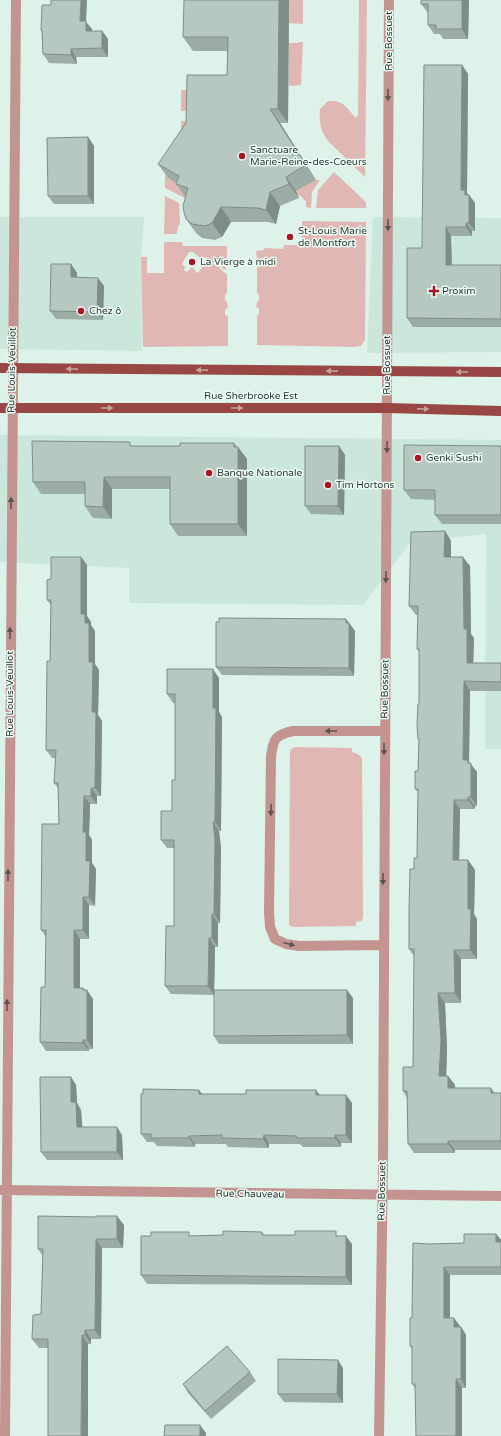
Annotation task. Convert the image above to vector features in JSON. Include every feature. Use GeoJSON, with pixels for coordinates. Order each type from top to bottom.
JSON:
{"type":"FeatureCollection","features":[{"type":"Feature","properties":{"kind":"main road"},"geometry":{"type":"LineString","coordinates":[[0,368],[501,372]]}},
{"type":"Feature","properties":{"kind":"main road","name":"Rue Sherbrooke Est"},"geometry":{"type":"LineString","coordinates":[[0,408],[387,408],[501,410]]}},
{"type":"Feature","properties":{"kind":"street","name":"Rue Louis-Veuillot"},"geometry":{"type":"LineString","coordinates":[[4,1436],[3,1190],[16,0]]}},
{"type":"Feature","properties":{"kind":"street","name":"Rue Bossuet"},"geometry":{"type":"LineString","coordinates":[[379,1436],[388,372],[389,0]]}},
{"type":"Feature","properties":{"kind":"street","name":"Rue Bossuet"},"geometry":{"type":"LineString","coordinates":[[383,945],[300,946],[286,944],[275,939],[270,927],[269,912],[271,757],[272,746],[276,738],[279,735],[293,731],[384,731]]}},
{"type":"Feature","properties":{"kind":"street","name":"Rue Chauveau"},"geometry":{"type":"LineString","coordinates":[[3,1190],[501,1196]]}},
{"type":"Feature","properties":{"kind":"shaded area"},"geometry":{"type":"Polygon","coordinates":[[[289,0],[303,0],[303,24],[289,23],[289,0]]]}},
{"type":"Feature","properties":{"kind":"shaded area"},"geometry":{"type":"Polygon","coordinates":[[[359,0],[367,0],[365,177],[329,142],[322,130],[320,118],[320,109],[328,101],[341,103],[356,118],[358,115],[359,0]]]}},
{"type":"Feature","properties":{"kind":"shaded area"},"geometry":{"type":"Polygon","coordinates":[[[303,42],[301,85],[289,86],[289,43],[303,42]]]}},
{"type":"Feature","properties":{"kind":"shaded area"},"geometry":{"type":"Polygon","coordinates":[[[181,90],[196,90],[189,111],[181,111],[181,90]]]}},
{"type":"Feature","properties":{"kind":"shaded area"},"geometry":{"type":"Polygon","coordinates":[[[181,121],[189,121],[189,191],[185,198],[165,188],[165,176],[181,153],[181,121]]]}},
{"type":"Feature","properties":{"kind":"shaded area"},"geometry":{"type":"Polygon","coordinates":[[[334,172],[366,202],[366,208],[316,208],[318,190],[334,172]]]}},
{"type":"Feature","properties":{"kind":"shaded area"},"geometry":{"type":"Polygon","coordinates":[[[316,180],[320,180],[312,192],[311,208],[306,207],[306,201],[298,195],[296,191],[316,180]]]}},
{"type":"Feature","properties":{"kind":"shaded area"},"geometry":{"type":"Polygon","coordinates":[[[165,196],[179,203],[180,224],[178,226],[177,234],[164,234],[165,196]]]}},
{"type":"Feature","properties":{"kind":"shaded area"},"geometry":{"type":"Polygon","coordinates":[[[0,217],[144,217],[141,257],[142,351],[0,349],[0,217]]]}},
{"type":"Feature","properties":{"kind":"shaded area"},"geometry":{"type":"Polygon","coordinates":[[[373,217],[501,218],[501,352],[367,353],[373,217]]]}},
{"type":"Feature","properties":{"kind":"shaded area"},"geometry":{"type":"Polygon","coordinates":[[[302,221],[366,222],[365,340],[361,346],[257,345],[257,316],[259,314],[259,308],[256,307],[259,300],[259,295],[257,293],[257,268],[260,266],[260,261],[257,259],[256,251],[264,250],[264,248],[283,249],[284,245],[301,245],[302,221]]]}},
{"type":"Feature","properties":{"kind":"shaded area"},"geometry":{"type":"Polygon","coordinates":[[[164,242],[182,242],[183,246],[227,246],[227,260],[224,262],[227,270],[223,269],[219,263],[212,263],[206,257],[200,258],[193,252],[189,252],[182,264],[185,267],[184,270],[187,272],[192,267],[198,273],[206,261],[219,267],[227,274],[227,293],[225,295],[225,300],[228,308],[225,309],[225,315],[228,316],[228,346],[143,347],[141,257],[147,257],[147,273],[164,273],[164,242]]]}},
{"type":"Feature","properties":{"kind":"shaded area"},"geometry":{"type":"Polygon","coordinates":[[[0,435],[501,440],[501,749],[485,749],[486,534],[411,542],[363,605],[129,603],[129,568],[0,562],[0,435]]]}},
{"type":"Feature","properties":{"kind":"shaded area"},"geometry":{"type":"Polygon","coordinates":[[[295,747],[352,748],[352,752],[358,754],[362,758],[363,918],[361,921],[356,922],[356,926],[292,927],[289,925],[290,752],[291,749],[295,747]]]}},
{"type":"Feature","properties":{"kind":"building"},"geometry":{"type":"Polygon","coordinates":[[[51,0],[81,0],[80,21],[86,21],[86,31],[102,31],[102,48],[71,49],[71,55],[43,54],[41,30],[42,5],[51,5],[51,0]]]}},
{"type":"Feature","properties":{"kind":"building"},"geometry":{"type":"Polygon","coordinates":[[[184,0],[279,0],[278,109],[270,109],[306,165],[286,177],[289,184],[270,192],[266,210],[258,208],[221,207],[212,223],[205,226],[192,224],[186,219],[183,206],[188,188],[176,184],[179,176],[158,164],[186,123],[187,75],[227,75],[228,37],[183,37],[184,0]]]}},
{"type":"Feature","properties":{"kind":"building"},"geometry":{"type":"Polygon","coordinates":[[[421,0],[462,0],[462,29],[436,29],[436,25],[428,25],[428,4],[421,4],[421,0]]]}},
{"type":"Feature","properties":{"kind":"building"},"geometry":{"type":"Polygon","coordinates":[[[424,65],[462,65],[461,190],[465,190],[465,195],[469,195],[469,223],[466,223],[466,227],[446,227],[446,265],[501,265],[501,319],[407,318],[407,248],[422,248],[424,65]]]}},
{"type":"Feature","properties":{"kind":"building"},"geometry":{"type":"Polygon","coordinates":[[[88,137],[88,196],[48,196],[47,138],[88,137]]]}},
{"type":"Feature","properties":{"kind":"building"},"geometry":{"type":"Polygon","coordinates":[[[51,264],[71,264],[71,277],[98,278],[97,312],[50,311],[51,264]]]}},
{"type":"Feature","properties":{"kind":"building"},"geometry":{"type":"Polygon","coordinates":[[[32,441],[130,442],[130,446],[180,446],[180,443],[234,443],[234,447],[238,447],[238,524],[170,524],[170,477],[104,477],[103,507],[85,506],[85,482],[33,482],[32,441]]]}},
{"type":"Feature","properties":{"kind":"building"},"geometry":{"type":"Polygon","coordinates":[[[404,445],[501,446],[501,515],[435,515],[435,490],[404,490],[404,445]]]}},
{"type":"Feature","properties":{"kind":"building","name":"Tim Hortons"},"geometry":{"type":"Polygon","coordinates":[[[305,446],[339,446],[338,506],[305,506],[305,446]]]}},
{"type":"Feature","properties":{"kind":"building"},"geometry":{"type":"Polygon","coordinates":[[[445,531],[444,557],[463,557],[464,629],[467,629],[467,663],[501,663],[501,682],[464,681],[463,760],[468,760],[468,763],[471,763],[471,797],[468,797],[468,800],[454,800],[453,860],[468,860],[468,909],[471,909],[470,950],[454,950],[455,993],[438,993],[441,1040],[439,1076],[448,1076],[448,1088],[491,1088],[491,1093],[501,1093],[501,1141],[448,1141],[448,1144],[408,1144],[407,1091],[403,1091],[403,1067],[413,1067],[414,949],[409,949],[409,909],[410,869],[414,869],[414,858],[417,858],[418,789],[415,789],[415,771],[418,771],[419,739],[417,725],[419,704],[419,649],[417,649],[418,606],[409,606],[411,532],[445,531]]]}},
{"type":"Feature","properties":{"kind":"building"},"geometry":{"type":"Polygon","coordinates":[[[51,557],[81,557],[81,614],[85,614],[85,623],[89,623],[89,662],[93,662],[92,712],[96,712],[95,788],[91,788],[91,796],[84,796],[83,832],[86,832],[86,861],[90,861],[89,897],[83,897],[83,930],[74,930],[74,988],[83,988],[83,990],[87,990],[87,1040],[83,1040],[83,1043],[40,1042],[41,987],[45,987],[46,930],[41,930],[42,824],[59,824],[58,783],[54,783],[56,750],[46,750],[47,661],[50,661],[51,600],[47,600],[47,580],[51,579],[51,557]]]}},
{"type":"Feature","properties":{"kind":"building"},"geometry":{"type":"Polygon","coordinates":[[[219,618],[346,619],[346,623],[349,623],[349,668],[216,667],[216,622],[219,622],[219,618]]]}},
{"type":"Feature","properties":{"kind":"building"},"geometry":{"type":"Polygon","coordinates":[[[167,669],[213,669],[213,708],[216,708],[215,822],[213,822],[215,839],[214,914],[212,914],[212,938],[209,938],[208,986],[165,986],[166,926],[174,926],[174,840],[161,840],[161,811],[172,811],[172,780],[175,780],[175,694],[167,694],[167,669]]]}},
{"type":"Feature","properties":{"kind":"building"},"geometry":{"type":"Polygon","coordinates":[[[214,990],[347,990],[347,1035],[214,1036],[214,990]]]}},
{"type":"Feature","properties":{"kind":"building"},"geometry":{"type":"Polygon","coordinates":[[[40,1077],[71,1077],[71,1102],[76,1102],[77,1127],[117,1127],[117,1152],[41,1152],[40,1077]]]}},
{"type":"Feature","properties":{"kind":"building"},"geometry":{"type":"Polygon","coordinates":[[[143,1089],[199,1090],[199,1094],[246,1094],[246,1090],[316,1090],[316,1095],[346,1095],[346,1135],[335,1135],[335,1138],[297,1138],[296,1136],[264,1135],[263,1139],[222,1138],[222,1135],[189,1136],[189,1138],[151,1138],[151,1134],[141,1134],[141,1094],[143,1094],[143,1089]]]}},
{"type":"Feature","properties":{"kind":"building"},"geometry":{"type":"Polygon","coordinates":[[[38,1216],[117,1216],[117,1239],[96,1239],[95,1330],[85,1330],[85,1335],[82,1335],[81,1436],[48,1436],[48,1339],[32,1339],[33,1315],[41,1314],[43,1249],[38,1249],[38,1216]]]}},
{"type":"Feature","properties":{"kind":"building"},"geometry":{"type":"Polygon","coordinates":[[[223,1231],[262,1232],[262,1235],[295,1235],[295,1231],[336,1231],[336,1236],[346,1236],[346,1277],[141,1275],[141,1236],[151,1236],[151,1232],[189,1232],[189,1236],[223,1235],[223,1231]]]}},
{"type":"Feature","properties":{"kind":"building"},"geometry":{"type":"Polygon","coordinates":[[[464,1234],[496,1234],[496,1242],[501,1242],[501,1267],[444,1267],[444,1318],[454,1318],[454,1327],[461,1327],[461,1379],[456,1379],[456,1436],[416,1436],[415,1384],[412,1384],[412,1346],[410,1346],[413,1243],[464,1243],[464,1234]]]}},
{"type":"Feature","properties":{"kind":"building"},"geometry":{"type":"Polygon","coordinates":[[[227,1346],[250,1372],[205,1411],[183,1384],[227,1346]]]}},
{"type":"Feature","properties":{"kind":"building"},"geometry":{"type":"Polygon","coordinates":[[[278,1359],[338,1360],[337,1394],[278,1394],[278,1359]]]}},
{"type":"Feature","properties":{"kind":"building"},"geometry":{"type":"Polygon","coordinates":[[[165,1425],[200,1425],[200,1436],[164,1436],[165,1425]]]}},
{"type":"Feature","properties":{"kind":"place","name":"Sanctuare Marie-Reine-des-Coeurs"},"geometry":{"type":"Point","coordinates":[242,156]}},
{"type":"Feature","properties":{"kind":"place","name":"St-Louis Marie de Montfort"},"geometry":{"type":"Point","coordinates":[290,237]}},
{"type":"Feature","properties":{"kind":"place","name":"La Vierge à midi"},"geometry":{"type":"Point","coordinates":[192,262]}},
{"type":"Feature","properties":{"kind":"place","name":"Proxim"},"geometry":{"type":"Point","coordinates":[434,291]}},
{"type":"Feature","properties":{"kind":"place","name":"Chez ô"},"geometry":{"type":"Point","coordinates":[81,311]}},
{"type":"Feature","properties":{"kind":"place","name":"Genki Sushi"},"geometry":{"type":"Point","coordinates":[418,458]}},
{"type":"Feature","properties":{"kind":"place","name":"Banque Nationale"},"geometry":{"type":"Point","coordinates":[209,473]}},
{"type":"Feature","properties":{"kind":"place","name":"Tim Hortons"},"geometry":{"type":"Point","coordinates":[328,485]}}]}
